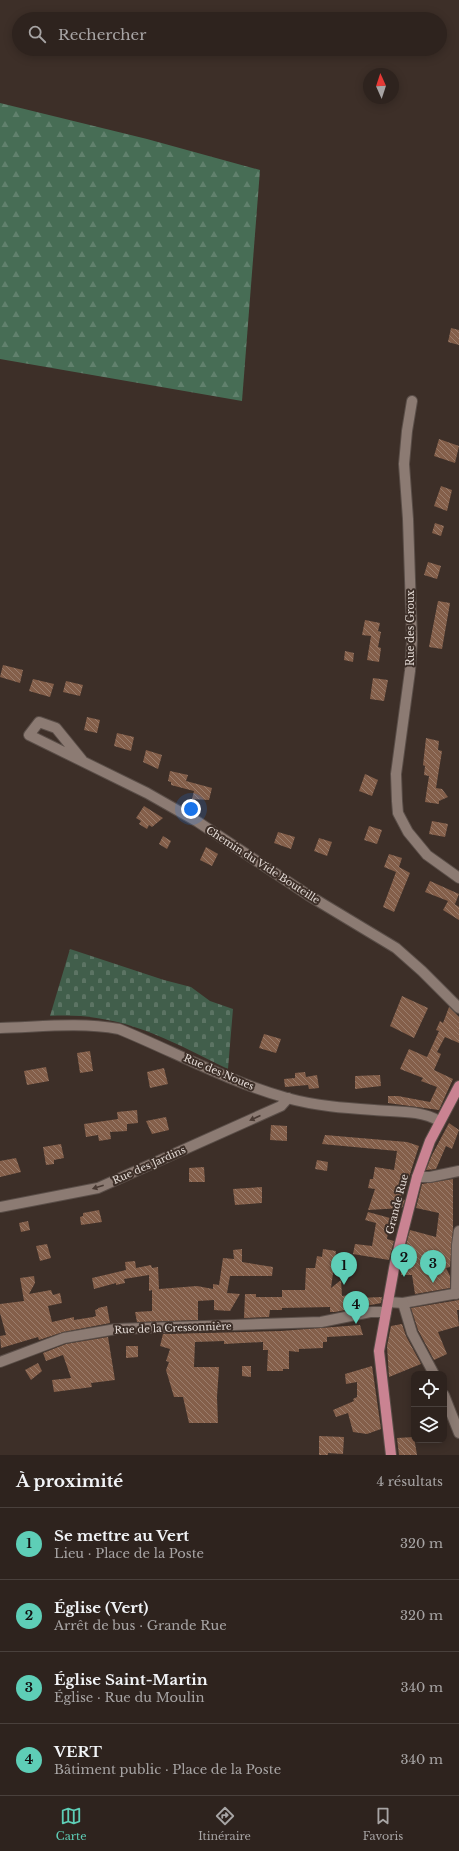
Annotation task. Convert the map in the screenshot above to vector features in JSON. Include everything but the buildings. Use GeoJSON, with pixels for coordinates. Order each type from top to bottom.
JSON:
{"type":"FeatureCollection","features":[{"type":"Feature","properties":{"kind":"main road","name":"Grande Rue"},"geometry":{"type":"LineString","coordinates":[[391,1455],[379,1351],[387,1307],[401,1238],[417,1177],[439,1121],[459,1086]]}},
{"type":"Feature","properties":{"kind":"street","name":"Rue des Groux"},"geometry":{"type":"LineString","coordinates":[[412,401],[404,464],[408,520],[412,640],[410,671],[396,774],[398,813],[408,832],[428,855],[459,878]]}},
{"type":"Feature","properties":{"kind":"street","name":"Chemin du Vide Bouteille"},"geometry":{"type":"LineString","coordinates":[[82,760],[56,728],[39,722],[29,735],[147,793],[198,822],[308,895],[396,948],[422,971],[459,1008]]}},
{"type":"Feature","properties":{"kind":"street","name":"Rue des Noues"},"geometry":{"type":"LineString","coordinates":[[0,1028],[74,1025],[119,1029],[242,1082],[288,1098],[335,1107],[424,1114],[439,1121]]}},
{"type":"Feature","properties":{"kind":"street","name":"Rue des Jardins"},"geometry":{"type":"LineString","coordinates":[[0,1207],[98,1188],[281,1106],[288,1098]]}},
{"type":"Feature","properties":{"kind":"street"},"geometry":{"type":"LineString","coordinates":[[417,1177],[430,1177],[459,1171]]}},
{"type":"Feature","properties":{"kind":"street"},"geometry":{"type":"LineString","coordinates":[[458,1294],[456,1245],[459,1231]]}},
{"type":"Feature","properties":{"kind":"street","name":"Rue de la Cressonnière"},"geometry":{"type":"LineString","coordinates":[[0,1362],[64,1338],[116,1329],[321,1322],[349,1317],[403,1303],[458,1294]]}},
{"type":"Feature","properties":{"kind":"street"},"geometry":{"type":"LineString","coordinates":[[403,1303],[412,1333],[432,1371]]}},
{"type":"Feature","properties":{"kind":"street"},"geometry":{"type":"LineString","coordinates":[[447,1403],[459,1433]]}},
{"type":"Feature","properties":{"kind":"green space"},"geometry":{"type":"Polygon","coordinates":[[[0,103],[147,139],[260,170],[242,401],[0,359],[0,103]]]}},
{"type":"Feature","properties":{"kind":"green space"},"geometry":{"type":"Polygon","coordinates":[[[70,949],[164,980],[191,987],[210,1001],[233,1009],[228,1069],[163,1038],[122,1023],[99,1018],[50,1016],[70,949]]]}},
{"type":"Feature","properties":{"kind":"place","name":"Église (Vert)"},"geometry":{"type":"Point","coordinates":[404,1277]}},
{"type":"Feature","properties":{"kind":"place","name":"Église Saint-Martin"},"geometry":{"type":"Point","coordinates":[433,1283]}},
{"type":"Feature","properties":{"kind":"place","name":"Se mettre au Vert"},"geometry":{"type":"Point","coordinates":[344,1285]}},
{"type":"Feature","properties":{"kind":"place","name":"VERT"},"geometry":{"type":"Point","coordinates":[356,1324]}}]}
